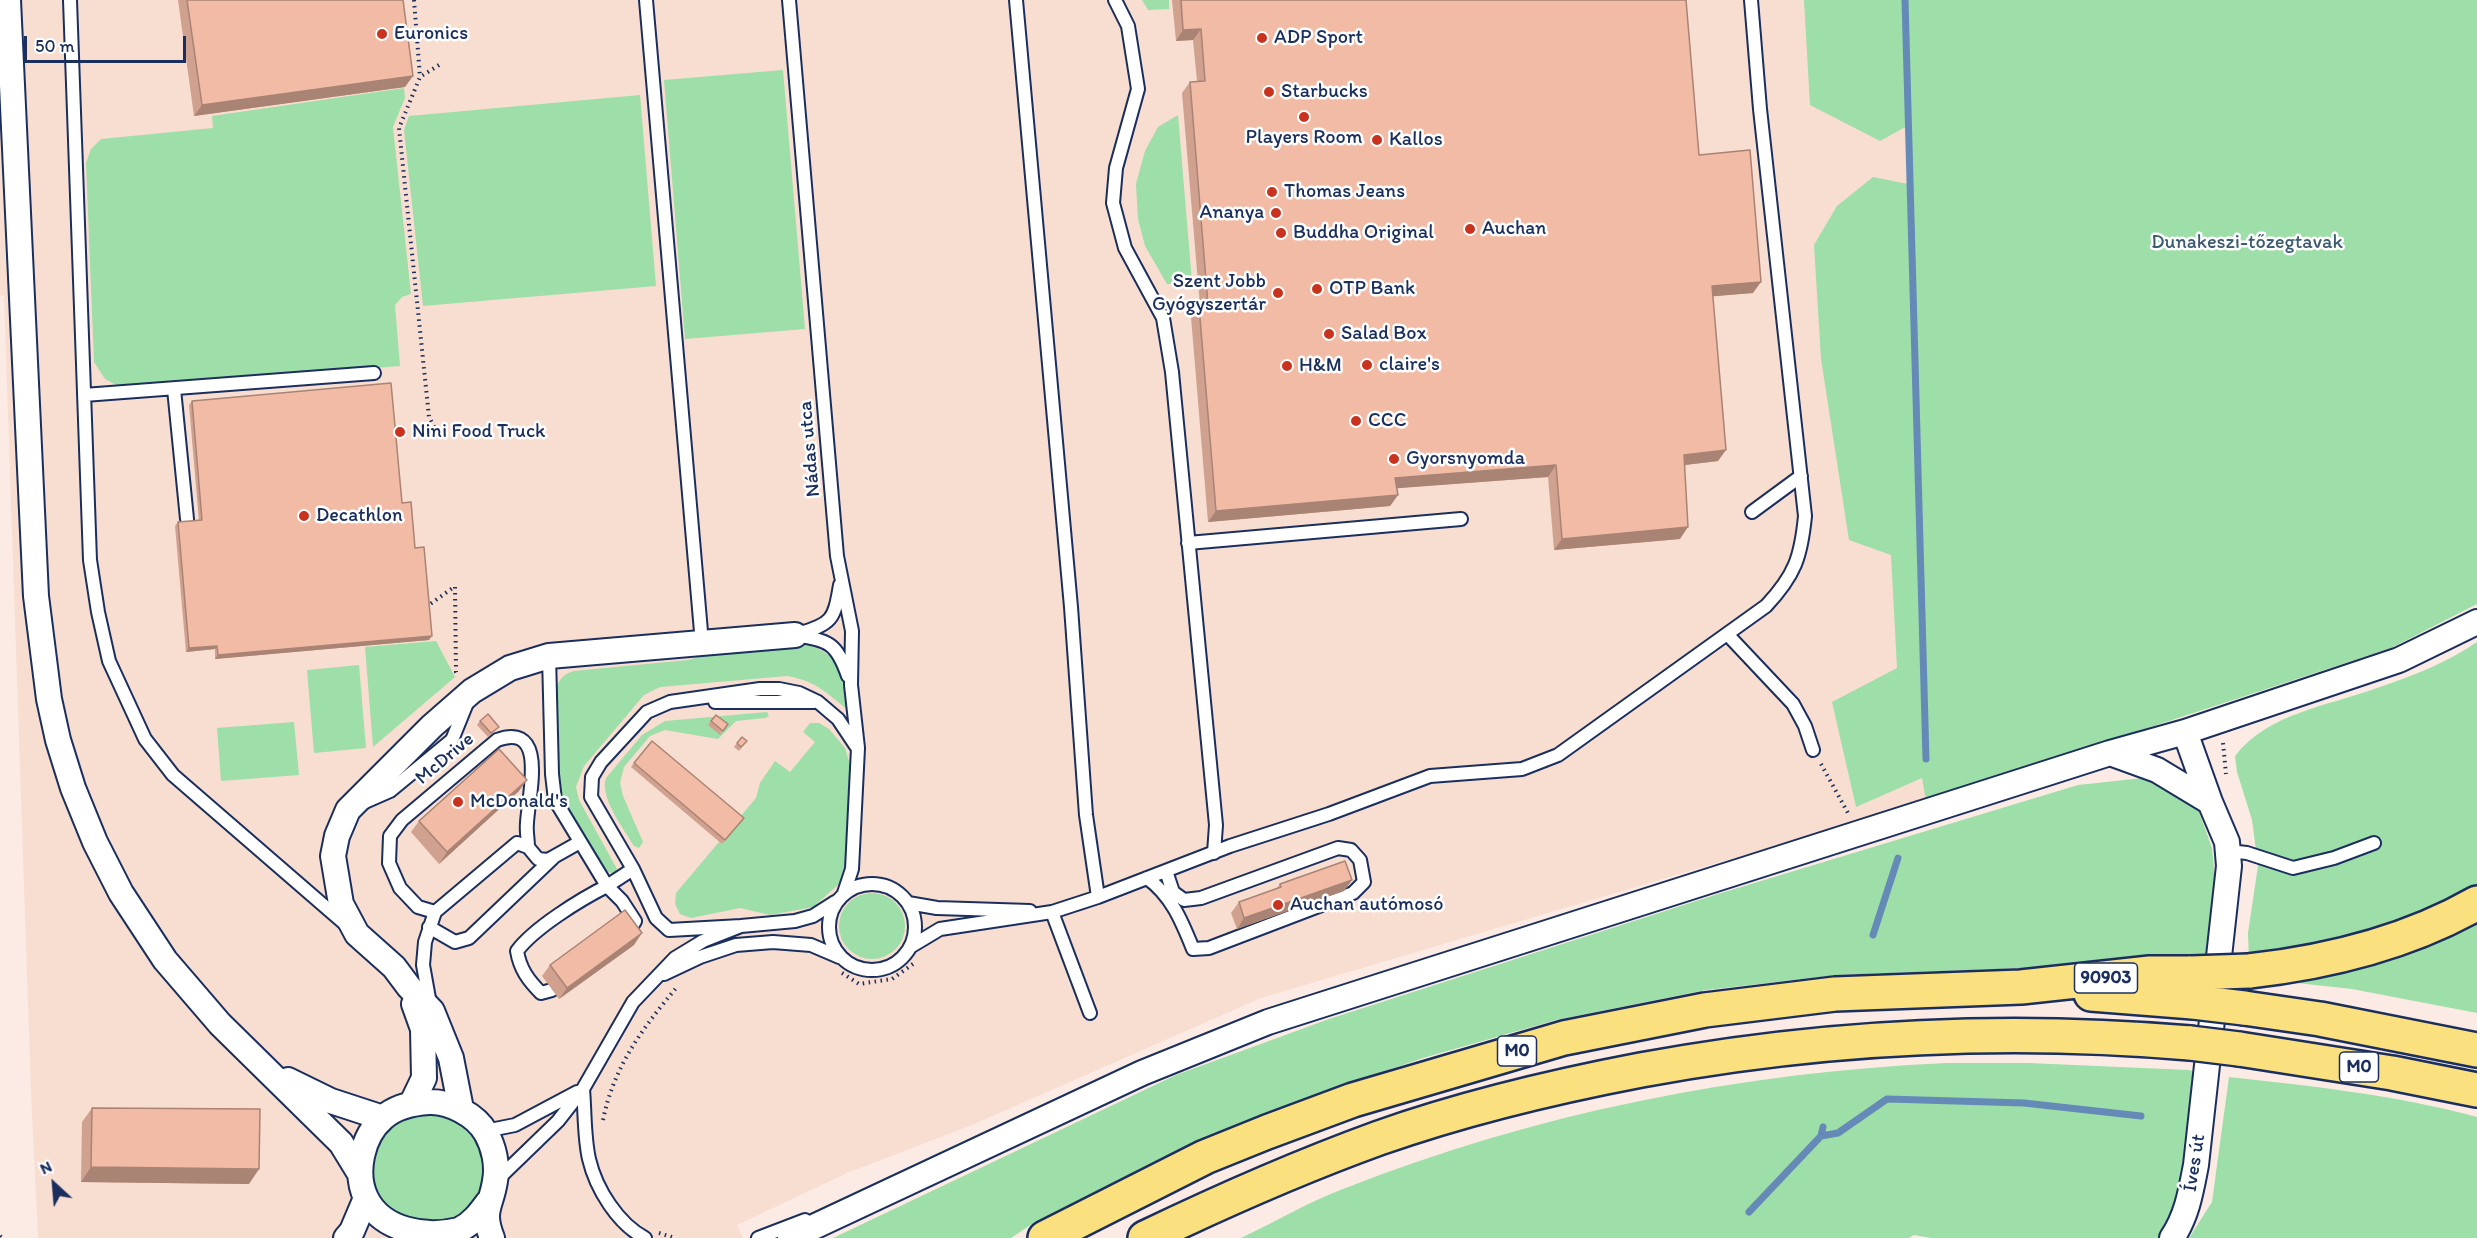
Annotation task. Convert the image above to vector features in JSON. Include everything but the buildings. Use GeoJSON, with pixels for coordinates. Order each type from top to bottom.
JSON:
{"type":"FeatureCollection","features":[{"type":"Feature","properties":{"kind":"highway"},"geometry":{"type":"LineString","coordinates":[[2192,988],[2250,971],[2302,964],[2388,944],[2430,928],[2477,903]]}},
{"type":"Feature","properties":{"kind":"highway","name":"M0"},"geometry":{"type":"LineString","coordinates":[[1045,1238],[1205,1157],[1353,1100],[1564,1038],[1705,1010],[1835,994],[2021,987],[2192,988],[2244,1008],[2320,1019],[2477,1050]]}},
{"type":"Feature","properties":{"kind":"highway","name":"M0"},"geometry":{"type":"LineString","coordinates":[[1145,1238],[1234,1196],[1381,1138],[1512,1098],[1672,1064],[1806,1045],[1937,1035],[2067,1035],[2190,1043],[2392,1073],[2477,1090]]}},
{"type":"Feature","properties":{"kind":"street"},"geometry":{"type":"LineString","coordinates":[[8,0],[36,596],[49,699],[58,740],[73,788],[121,893],[165,960],[220,1024],[341,1143],[360,1174],[366,1198],[387,1223],[428,1237],[459,1230],[476,1218],[492,1192]]}},
{"type":"Feature","properties":{"kind":"street"},"geometry":{"type":"LineString","coordinates":[[790,1238],[1142,1073],[1268,1022],[2110,753],[2185,732],[2399,660],[2477,622]]}},
{"type":"Feature","properties":{"kind":"street"},"geometry":{"type":"LineString","coordinates":[[461,1109],[451,1058],[432,1011],[394,967],[357,934],[340,904],[333,856],[337,836],[348,810],[432,726],[472,692],[510,668],[549,656],[795,635]]}},
{"type":"Feature","properties":{"kind":"street","name":"Íves út"},"geometry":{"type":"LineString","coordinates":[[2172,1238],[2180,1227],[2189,1203],[2196,1165],[2222,946],[2229,866],[2224,834],[2185,732]]}},
{"type":"Feature","properties":{"kind":"street"},"geometry":{"type":"LineString","coordinates":[[2110,753],[2157,770],[2210,802]]}},
{"type":"Feature","properties":{"kind":"street"},"geometry":{"type":"LineString","coordinates":[[409,987],[423,1029],[424,1078],[412,1103]]}},
{"type":"Feature","properties":{"kind":"street"},"geometry":{"type":"LineString","coordinates":[[269,1071],[331,1101],[383,1118]]}},
{"type":"Feature","properties":{"kind":"street"},"geometry":{"type":"LineString","coordinates":[[360,1174],[365,1143],[383,1118],[412,1103],[437,1101],[461,1109],[485,1131],[495,1156],[492,1192],[486,1223],[492,1238]]}},
{"type":"Feature","properties":{"kind":"street"},"geometry":{"type":"LineString","coordinates":[[346,1238],[352,1231],[366,1198]]}},
{"type":"Feature","properties":{"kind":"lane"},"geometry":{"type":"LineString","coordinates":[[70,0],[90,560],[109,661],[140,730],[174,775],[357,934]]}},
{"type":"Feature","properties":{"kind":"lane"},"geometry":{"type":"LineString","coordinates":[[646,0],[702,643]]}},
{"type":"Feature","properties":{"kind":"lane","name":"Nádas utca"},"geometry":{"type":"LineString","coordinates":[[789,0],[841,578],[852,631],[851,685],[858,748],[852,869],[840,898]]}},
{"type":"Feature","properties":{"kind":"lane"},"geometry":{"type":"LineString","coordinates":[[1016,0],[1071,607],[1086,815],[1098,897]]}},
{"type":"Feature","properties":{"kind":"lane"},"geometry":{"type":"LineString","coordinates":[[1115,0],[1128,26],[1138,89],[1116,168],[1113,203],[1125,248],[1163,318],[1172,372],[1216,825],[1214,853]]}},
{"type":"Feature","properties":{"kind":"lane"},"geometry":{"type":"LineString","coordinates":[[910,946],[939,929],[1052,912],[1098,897],[1430,776],[1522,769],[1557,755],[1766,606],[1795,569],[1802,545],[1805,516],[1760,109],[1751,0]]}},
{"type":"Feature","properties":{"kind":"lane"},"geometry":{"type":"LineString","coordinates":[[84,395],[374,373]]}},
{"type":"Feature","properties":{"kind":"lane"},"geometry":{"type":"LineString","coordinates":[[174,388],[187,519]]}},
{"type":"Feature","properties":{"kind":"lane"},"geometry":{"type":"LineString","coordinates":[[1752,512],[1801,476]]}},
{"type":"Feature","properties":{"kind":"lane"},"geometry":{"type":"LineString","coordinates":[[1188,543],[1461,519]]}},
{"type":"Feature","properties":{"kind":"lane"},"geometry":{"type":"LineString","coordinates":[[795,635],[829,622],[835,611],[841,578]]}},
{"type":"Feature","properties":{"kind":"lane"},"geometry":{"type":"LineString","coordinates":[[1727,634],[1793,704],[1805,726],[1813,750]]}},
{"type":"Feature","properties":{"kind":"lane"},"geometry":{"type":"LineString","coordinates":[[795,635],[831,645],[841,655],[851,685]]}},
{"type":"Feature","properties":{"kind":"lane"},"geometry":{"type":"LineString","coordinates":[[549,656],[552,774],[555,800],[607,886],[622,901],[635,921],[627,935]]}},
{"type":"Feature","properties":{"kind":"lane"},"geometry":{"type":"LineString","coordinates":[[657,977],[700,957],[736,945],[773,942],[811,945],[841,957],[856,968],[875,970],[893,964],[903,957],[910,946],[915,924],[908,903],[891,888],[877,884],[862,884],[813,916],[795,921],[669,930],[656,918],[633,869],[591,797],[592,777],[601,762],[646,712],[670,702],[760,689],[779,689],[799,693],[818,702],[838,719],[858,748]]}},
{"type":"Feature","properties":{"kind":"lane","name":"McDrive"},"geometry":{"type":"LineString","coordinates":[[435,912],[418,907],[400,888],[389,862],[390,836],[402,820],[497,740],[509,735],[523,739],[529,747],[532,790],[527,823],[528,847]]}},
{"type":"Feature","properties":{"kind":"lane"},"geometry":{"type":"LineString","coordinates":[[432,1011],[423,964],[425,942],[435,912],[517,843],[528,847],[538,859],[548,860],[580,842]]}},
{"type":"Feature","properties":{"kind":"lane"},"geometry":{"type":"LineString","coordinates":[[2228,851],[2247,853],[2293,868],[2334,858],[2374,843]]}},
{"type":"Feature","properties":{"kind":"lane"},"geometry":{"type":"LineString","coordinates":[[1147,878],[1160,887],[1177,911],[1193,949],[1209,948],[1353,893],[1364,882],[1360,860],[1351,850],[1338,848],[1201,898],[1184,900],[1173,892],[1166,871]]}},
{"type":"Feature","properties":{"kind":"lane"},"geometry":{"type":"LineString","coordinates":[[429,927],[455,942],[469,938],[558,854]]}},
{"type":"Feature","properties":{"kind":"lane"},"geometry":{"type":"LineString","coordinates":[[552,990],[541,993],[530,983],[520,965],[517,951],[525,941],[586,896],[633,869]]}},
{"type":"Feature","properties":{"kind":"lane"},"geometry":{"type":"LineString","coordinates":[[840,898],[830,914],[828,927],[830,941],[841,957]]}},
{"type":"Feature","properties":{"kind":"lane"},"geometry":{"type":"LineString","coordinates":[[908,903],[937,908],[1052,912]]}},
{"type":"Feature","properties":{"kind":"lane"},"geometry":{"type":"LineString","coordinates":[[1052,912],[1090,1013]]}},
{"type":"Feature","properties":{"kind":"lane"},"geometry":{"type":"LineString","coordinates":[[492,1192],[583,1089],[633,1002],[675,958],[703,941],[741,926]]}},
{"type":"Feature","properties":{"kind":"lane"},"geometry":{"type":"LineString","coordinates":[[485,1131],[514,1125],[583,1089]]}},
{"type":"Feature","properties":{"kind":"lane"},"geometry":{"type":"LineString","coordinates":[[583,1089],[589,1160],[603,1194],[621,1218],[637,1233],[649,1235]]}},
{"type":"Feature","properties":{"kind":"lane"},"geometry":{"type":"LineString","coordinates":[[758,1238],[800,1221],[833,1217]]}},
{"type":"Feature","properties":{"kind":"path"},"geometry":{"type":"LineString","coordinates":[[414,0],[420,77],[399,128],[429,417],[441,440]]}},
{"type":"Feature","properties":{"kind":"path"},"geometry":{"type":"LineString","coordinates":[[420,77],[439,65]]}},
{"type":"Feature","properties":{"kind":"path"},"geometry":{"type":"LineString","coordinates":[[426,607],[455,587],[456,672]]}},
{"type":"Feature","properties":{"kind":"path"},"geometry":{"type":"LineString","coordinates":[[1813,750],[1852,821]]}},
{"type":"Feature","properties":{"kind":"path"},"geometry":{"type":"LineString","coordinates":[[839,972],[859,984],[892,980],[920,956]]}},
{"type":"Feature","properties":{"kind":"path"},"geometry":{"type":"LineString","coordinates":[[601,1126],[608,1097],[642,1030],[682,981]]}},
{"type":"Feature","properties":{"kind":"path"},"geometry":{"type":"LineString","coordinates":[[649,1235],[675,1238]]}},
{"type":"Feature","properties":{"kind":"shaded area"},"geometry":{"type":"Polygon","coordinates":[[[0,0],[1905,0],[1917,740],[1926,801],[1261,998],[972,1125],[847,1173],[737,1225],[743,1238],[38,1238],[4,296],[0,295],[0,0]]]}},
{"type":"Feature","properties":{"kind":"green space"},"geometry":{"type":"Polygon","coordinates":[[[1142,0],[1169,0],[1169,9],[1148,10],[1142,0]]]}},
{"type":"Feature","properties":{"kind":"green space","name":"Dunakeszi-tőzegtavak"},"geometry":{"type":"Polygon","coordinates":[[[1804,0],[2477,0],[2477,604],[2391,648],[1926,801],[1922,778],[1856,807],[1832,702],[1897,668],[1891,555],[1849,540],[1821,359],[1814,245],[1837,206],[1873,177],[1908,184],[1907,126],[1880,141],[1810,105],[1804,0]]]}},
{"type":"Feature","properties":{"kind":"green space"},"geometry":{"type":"Polygon","coordinates":[[[783,70],[805,329],[685,339],[664,80],[783,70]]]}},
{"type":"Feature","properties":{"kind":"green space"},"geometry":{"type":"Polygon","coordinates":[[[404,88],[405,98],[393,127],[411,294],[402,297],[395,305],[400,366],[122,388],[105,379],[94,362],[86,163],[91,149],[101,139],[213,128],[212,116],[404,88]]]}},
{"type":"Feature","properties":{"kind":"green space"},"geometry":{"type":"Polygon","coordinates":[[[640,95],[656,286],[423,306],[404,130],[409,116],[640,95]]]}},
{"type":"Feature","properties":{"kind":"green space"},"geometry":{"type":"Polygon","coordinates":[[[1178,115],[1192,282],[1167,284],[1145,246],[1138,219],[1136,184],[1145,151],[1158,127],[1178,115]]]}},
{"type":"Feature","properties":{"kind":"green space"},"geometry":{"type":"Polygon","coordinates":[[[436,641],[455,677],[373,747],[365,647],[436,641]]]}},
{"type":"Feature","properties":{"kind":"green space"},"geometry":{"type":"Polygon","coordinates":[[[2477,642],[2477,894],[2428,921],[2249,960],[2248,933],[2258,866],[2252,820],[2237,772],[2235,756],[2249,741],[2282,720],[2416,674],[2441,663],[2477,642]]]}},
{"type":"Feature","properties":{"kind":"green space"},"geometry":{"type":"Polygon","coordinates":[[[806,644],[828,655],[834,661],[842,678],[849,711],[814,685],[787,676],[660,687],[644,695],[584,766],[576,787],[579,800],[617,869],[616,874],[604,871],[563,800],[560,788],[556,688],[561,679],[574,671],[688,660],[710,654],[806,644]]]}},
{"type":"Feature","properties":{"kind":"green space"},"geometry":{"type":"Polygon","coordinates":[[[359,665],[366,748],[314,753],[307,670],[359,665]]]}},
{"type":"Feature","properties":{"kind":"green space"},"geometry":{"type":"Polygon","coordinates":[[[767,712],[769,716],[765,718],[736,721],[718,739],[665,730],[650,736],[624,767],[620,783],[623,796],[643,842],[639,848],[634,846],[609,803],[605,786],[606,778],[642,735],[665,721],[767,712]]]}},
{"type":"Feature","properties":{"kind":"green space"},"geometry":{"type":"Polygon","coordinates":[[[294,722],[299,775],[221,781],[217,728],[294,722]]]}},
{"type":"Feature","properties":{"kind":"green space"},"geometry":{"type":"Polygon","coordinates":[[[810,723],[819,723],[829,729],[845,748],[851,768],[845,866],[839,884],[813,907],[770,915],[740,908],[691,918],[680,914],[675,904],[676,893],[756,798],[760,783],[775,761],[790,772],[815,742],[803,732],[810,723]]]}},
{"type":"Feature","properties":{"kind":"green space"},"geometry":{"type":"Polygon","coordinates":[[[2143,778],[2173,789],[2198,809],[2212,848],[2216,887],[2208,930],[2210,961],[1838,975],[1706,990],[1556,1020],[1423,1058],[1264,1113],[1125,1177],[1035,1222],[1011,1238],[833,1238],[1176,1075],[1329,1019],[1718,894],[2078,785],[2143,778]]]}},
{"type":"Feature","properties":{"kind":"green space"},"geometry":{"type":"Polygon","coordinates":[[[865,893],[879,893],[891,898],[900,907],[905,926],[903,939],[896,950],[879,959],[865,959],[853,954],[844,945],[839,933],[839,919],[844,907],[853,898],[865,893]]]}},
{"type":"Feature","properties":{"kind":"green space"},"geometry":{"type":"Polygon","coordinates":[[[2477,920],[2477,1013],[2352,989],[2297,983],[2380,962],[2438,941],[2477,920]]]}},
{"type":"Feature","properties":{"kind":"green space"},"geometry":{"type":"Polygon","coordinates":[[[1947,1063],[2028,1063],[2189,1070],[2201,1074],[2193,1165],[2167,1238],[1931,1238],[1914,1235],[1909,1238],[1241,1238],[1343,1189],[1416,1162],[1564,1118],[1716,1087],[1870,1068],[1947,1063]]]}},
{"type":"Feature","properties":{"kind":"green space"},"geometry":{"type":"Polygon","coordinates":[[[2229,1077],[2385,1097],[2477,1117],[2477,1238],[2189,1238],[2212,1202],[2229,1077]]]}},
{"type":"Feature","properties":{"kind":"green space"},"geometry":{"type":"Polygon","coordinates":[[[429,1113],[450,1117],[469,1129],[481,1148],[485,1169],[481,1190],[469,1209],[450,1221],[429,1225],[408,1221],[389,1209],[377,1190],[373,1169],[377,1148],[389,1129],[408,1117],[429,1113]]]}},
{"type":"Feature","properties":{"kind":"waterway"},"geometry":{"type":"LineString","coordinates":[[1905,0],[1926,759]]}},
{"type":"Feature","properties":{"kind":"waterway"},"geometry":{"type":"LineString","coordinates":[[1873,935],[1898,858]]}},
{"type":"Feature","properties":{"kind":"waterway"},"geometry":{"type":"LineString","coordinates":[[1821,1136],[1838,1133],[1887,1099],[2024,1103],[2141,1116]]}},
{"type":"Feature","properties":{"kind":"waterway"},"geometry":{"type":"LineString","coordinates":[[1749,1212],[1821,1136],[1823,1127]]}},
{"type":"Feature","properties":{"kind":"place","name":"Euronics"},"geometry":{"type":"Point","coordinates":[382,34]}},
{"type":"Feature","properties":{"kind":"place","name":"ADP Sport"},"geometry":{"type":"Point","coordinates":[1262,38]}},
{"type":"Feature","properties":{"kind":"place","name":"Starbucks"},"geometry":{"type":"Point","coordinates":[1269,92]}},
{"type":"Feature","properties":{"kind":"place","name":"Players Room"},"geometry":{"type":"Point","coordinates":[1304,117]}},
{"type":"Feature","properties":{"kind":"place","name":"Kallos"},"geometry":{"type":"Point","coordinates":[1377,140]}},
{"type":"Feature","properties":{"kind":"place","name":"Thomas Jeans"},"geometry":{"type":"Point","coordinates":[1272,192]}},
{"type":"Feature","properties":{"kind":"place","name":"Ananya"},"geometry":{"type":"Point","coordinates":[1276,213]}},
{"type":"Feature","properties":{"kind":"place","name":"Auchan"},"geometry":{"type":"Point","coordinates":[1470,229]}},
{"type":"Feature","properties":{"kind":"place","name":"Buddha Original"},"geometry":{"type":"Point","coordinates":[1281,233]}},
{"type":"Feature","properties":{"kind":"place","name":"OTP Bank"},"geometry":{"type":"Point","coordinates":[1317,289]}},
{"type":"Feature","properties":{"kind":"place","name":"Szent Jobb Gyógyszertár"},"geometry":{"type":"Point","coordinates":[1278,293]}},
{"type":"Feature","properties":{"kind":"place","name":"Salad Box"},"geometry":{"type":"Point","coordinates":[1329,334]}},
{"type":"Feature","properties":{"kind":"place","name":"claire's"},"geometry":{"type":"Point","coordinates":[1367,365]}},
{"type":"Feature","properties":{"kind":"place","name":"H&M"},"geometry":{"type":"Point","coordinates":[1287,366]}},
{"type":"Feature","properties":{"kind":"place","name":"CCC"},"geometry":{"type":"Point","coordinates":[1356,421]}},
{"type":"Feature","properties":{"kind":"place","name":"Nini Food Truck"},"geometry":{"type":"Point","coordinates":[400,432]}},
{"type":"Feature","properties":{"kind":"place","name":"Gyorsnyomda"},"geometry":{"type":"Point","coordinates":[1394,459]}},
{"type":"Feature","properties":{"kind":"place","name":"Decathlon"},"geometry":{"type":"Point","coordinates":[304,516]}},
{"type":"Feature","properties":{"kind":"place","name":"McDonald's"},"geometry":{"type":"Point","coordinates":[458,802]}},
{"type":"Feature","properties":{"kind":"place","name":"Auchan autómosó"},"geometry":{"type":"Point","coordinates":[1278,905]}}]}
